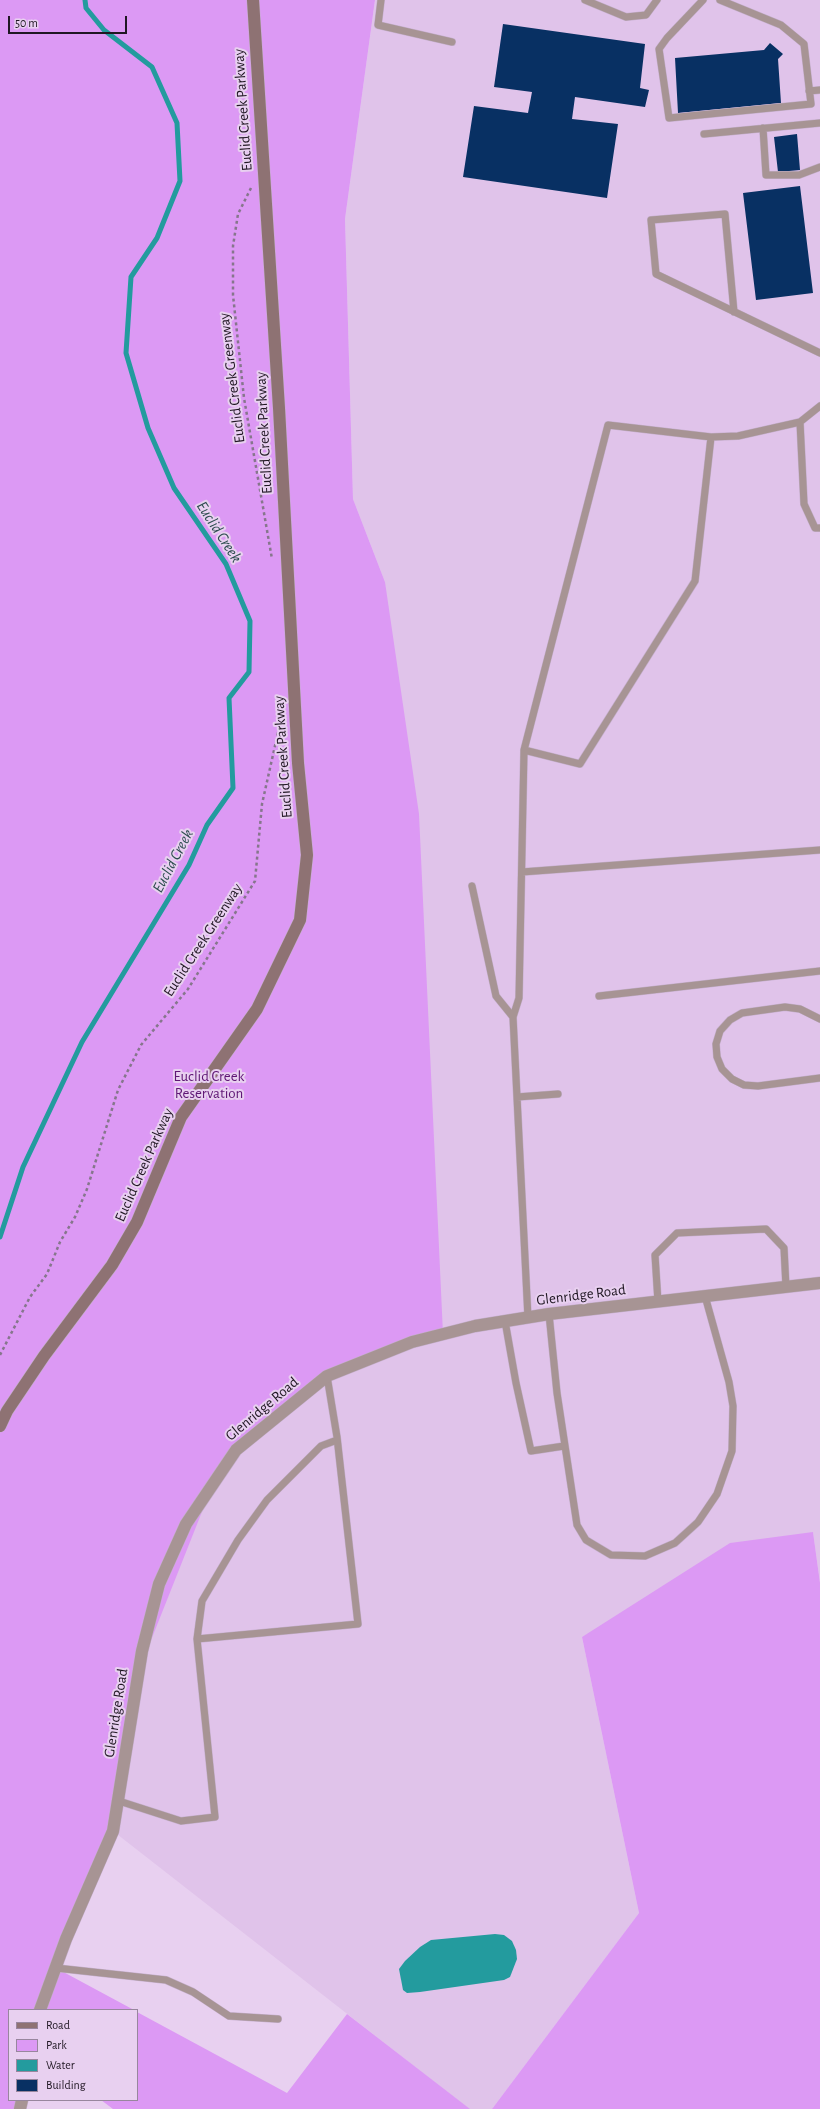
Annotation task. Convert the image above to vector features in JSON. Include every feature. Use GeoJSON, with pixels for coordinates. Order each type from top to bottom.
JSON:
{"type":"FeatureCollection","features":[{"type":"Feature","properties":{"kind":"street","name":"Euclid Creek Parkway"},"geometry":{"type":"LineString","coordinates":[[0,1426],[7,1412],[44,1356],[112,1265],[137,1222],[181,1117],[257,1009],[300,920],[308,855],[298,763],[279,408],[253,0]]}},
{"type":"Feature","properties":{"kind":"street","name":"Glenridge Road"},"geometry":{"type":"LineString","coordinates":[[40,2009],[113,1831],[142,1651],[159,1584],[186,1524],[236,1450],[327,1376],[412,1342],[476,1326],[549,1314],[820,1283]]}},
{"type":"Feature","properties":{"kind":"lane"},"geometry":{"type":"LineString","coordinates":[[382,0],[378,25],[452,42]]}},
{"type":"Feature","properties":{"kind":"lane"},"geometry":{"type":"LineString","coordinates":[[585,0],[626,17],[646,15],[657,0]]}},
{"type":"Feature","properties":{"kind":"lane"},"geometry":{"type":"LineString","coordinates":[[703,0],[667,38],[659,49],[669,118],[810,104],[804,44],[781,25],[720,0]]}},
{"type":"Feature","properties":{"kind":"lane"},"geometry":{"type":"LineString","coordinates":[[809,91],[820,90]]}},
{"type":"Feature","properties":{"kind":"lane"},"geometry":{"type":"LineString","coordinates":[[704,134],[820,123]]}},
{"type":"Feature","properties":{"kind":"lane"},"geometry":{"type":"LineString","coordinates":[[763,128],[766,175],[799,175],[820,167]]}},
{"type":"Feature","properties":{"kind":"lane"},"geometry":{"type":"LineString","coordinates":[[734,312],[725,214],[651,220],[656,274],[734,312],[820,353]]}},
{"type":"Feature","properties":{"kind":"lane"},"geometry":{"type":"LineString","coordinates":[[528,1318],[513,1017],[519,998],[524,750],[608,425],[710,437],[738,436],[800,422],[820,406]]}},
{"type":"Feature","properties":{"kind":"lane"},"geometry":{"type":"LineString","coordinates":[[800,422],[804,504],[815,528],[820,528]]}},
{"type":"Feature","properties":{"kind":"lane"},"geometry":{"type":"LineString","coordinates":[[524,750],[580,764],[695,581],[710,437]]}},
{"type":"Feature","properties":{"kind":"lane"},"geometry":{"type":"LineString","coordinates":[[522,872],[820,850]]}},
{"type":"Feature","properties":{"kind":"lane"},"geometry":{"type":"LineString","coordinates":[[472,886],[496,996],[513,1017]]}},
{"type":"Feature","properties":{"kind":"lane"},"geometry":{"type":"LineString","coordinates":[[599,996],[820,971]]}},
{"type":"Feature","properties":{"kind":"lane"},"geometry":{"type":"LineString","coordinates":[[820,1019],[800,1009],[786,1007],[742,1013],[730,1020],[720,1031],[716,1044],[717,1057],[722,1069],[732,1079],[744,1085],[758,1086],[820,1078]]}},
{"type":"Feature","properties":{"kind":"lane"},"geometry":{"type":"LineString","coordinates":[[517,1097],[558,1094]]}},
{"type":"Feature","properties":{"kind":"lane"},"geometry":{"type":"LineString","coordinates":[[658,1302],[655,1254],[676,1233],[766,1229],[784,1248],[786,1287]]}},
{"type":"Feature","properties":{"kind":"lane"},"geometry":{"type":"LineString","coordinates":[[549,1314],[564,1446],[577,1525],[586,1540],[611,1555],[645,1556],[676,1543],[698,1522],[717,1494],[732,1451],[733,1406],[729,1382],[705,1296]]}},
{"type":"Feature","properties":{"kind":"lane"},"geometry":{"type":"LineString","coordinates":[[505,1321],[516,1383],[531,1451],[564,1446]]}},
{"type":"Feature","properties":{"kind":"lane"},"geometry":{"type":"LineString","coordinates":[[197,1639],[358,1624],[337,1440],[327,1376]]}},
{"type":"Feature","properties":{"kind":"lane"},"geometry":{"type":"LineString","coordinates":[[119,1801],[181,1821],[215,1817],[197,1639],[202,1602],[238,1540],[267,1500],[321,1446],[337,1440]]}},
{"type":"Feature","properties":{"kind":"lane"},"geometry":{"type":"LineString","coordinates":[[56,1968],[166,1980],[193,1992],[230,2016],[278,2019]]}},
{"type":"Feature","properties":{"kind":"path","name":"Euclid Creek Greenway"},"geometry":{"type":"LineString","coordinates":[[251,180],[251,188],[238,214],[233,246],[233,295],[244,398],[273,566]]}},
{"type":"Feature","properties":{"kind":"path","name":"Euclid Creek Greenway"},"geometry":{"type":"LineString","coordinates":[[0,1355],[30,1297],[46,1274],[60,1242],[75,1217],[86,1189],[118,1090],[141,1044],[188,989],[255,881],[262,804],[271,756],[282,717]]}},
{"type":"Feature","properties":{"kind":"shaded area"},"geometry":{"type":"Polygon","coordinates":[[[375,0],[820,0],[820,1583],[813,1532],[582,1637],[639,1913],[492,2109],[469,2109],[113,1831],[142,1651],[385,582],[353,499],[345,219],[375,0]]]}},
{"type":"Feature","properties":{"kind":"green space","name":"Euclid Creek Reservation"},"geometry":{"type":"Polygon","coordinates":[[[0,0],[375,0],[345,219],[353,499],[385,582],[419,814],[443,1334],[327,1376],[236,1450],[213,1484],[140,1668],[119,1801],[56,1968],[132,2009],[8,2009],[8,2101],[22,2101],[20,2109],[0,2109],[0,0]]]}},
{"type":"Feature","properties":{"kind":"green space"},"geometry":{"type":"Polygon","coordinates":[[[813,1532],[820,1583],[820,2109],[492,2109],[639,1913],[582,1637],[730,1543],[813,1532]]]}},
{"type":"Feature","properties":{"kind":"green space"},"geometry":{"type":"Polygon","coordinates":[[[138,2013],[287,2093],[347,2014],[470,2109],[113,2109],[102,2101],[138,2101],[138,2013]]]}},
{"type":"Feature","properties":{"kind":"water"},"geometry":{"type":"Polygon","coordinates":[[[495,1934],[504,1935],[512,1941],[516,1950],[517,1959],[510,1977],[504,1980],[420,1992],[407,1993],[403,1990],[399,1969],[420,1947],[431,1940],[495,1934]]]}},
{"type":"Feature","properties":{"kind":"building"},"geometry":{"type":"Polygon","coordinates":[[[503,24],[645,44],[640,88],[649,90],[645,107],[575,97],[572,119],[618,124],[607,198],[463,177],[474,106],[528,113],[532,92],[494,87],[503,24]]]}},
{"type":"Feature","properties":{"kind":"building"},"geometry":{"type":"Polygon","coordinates":[[[770,43],[783,54],[778,59],[781,103],[678,113],[675,58],[764,50],[770,43]]]}},
{"type":"Feature","properties":{"kind":"building"},"geometry":{"type":"Polygon","coordinates":[[[797,134],[800,170],[778,172],[774,137],[797,134]]]}},
{"type":"Feature","properties":{"kind":"building"},"geometry":{"type":"Polygon","coordinates":[[[800,186],[813,293],[756,300],[743,193],[800,186]]]}},
{"type":"Feature","properties":{"kind":"waterway","name":"Euclid Creek"},"geometry":{"type":"LineString","coordinates":[[0,1237],[23,1167],[82,1042],[189,865],[207,825],[233,788],[229,698],[249,672],[250,621],[226,564],[174,488],[148,428],[126,353],[131,277],[157,238],[180,181],[177,123],[152,67],[104,30],[86,8],[85,0]]}}]}
